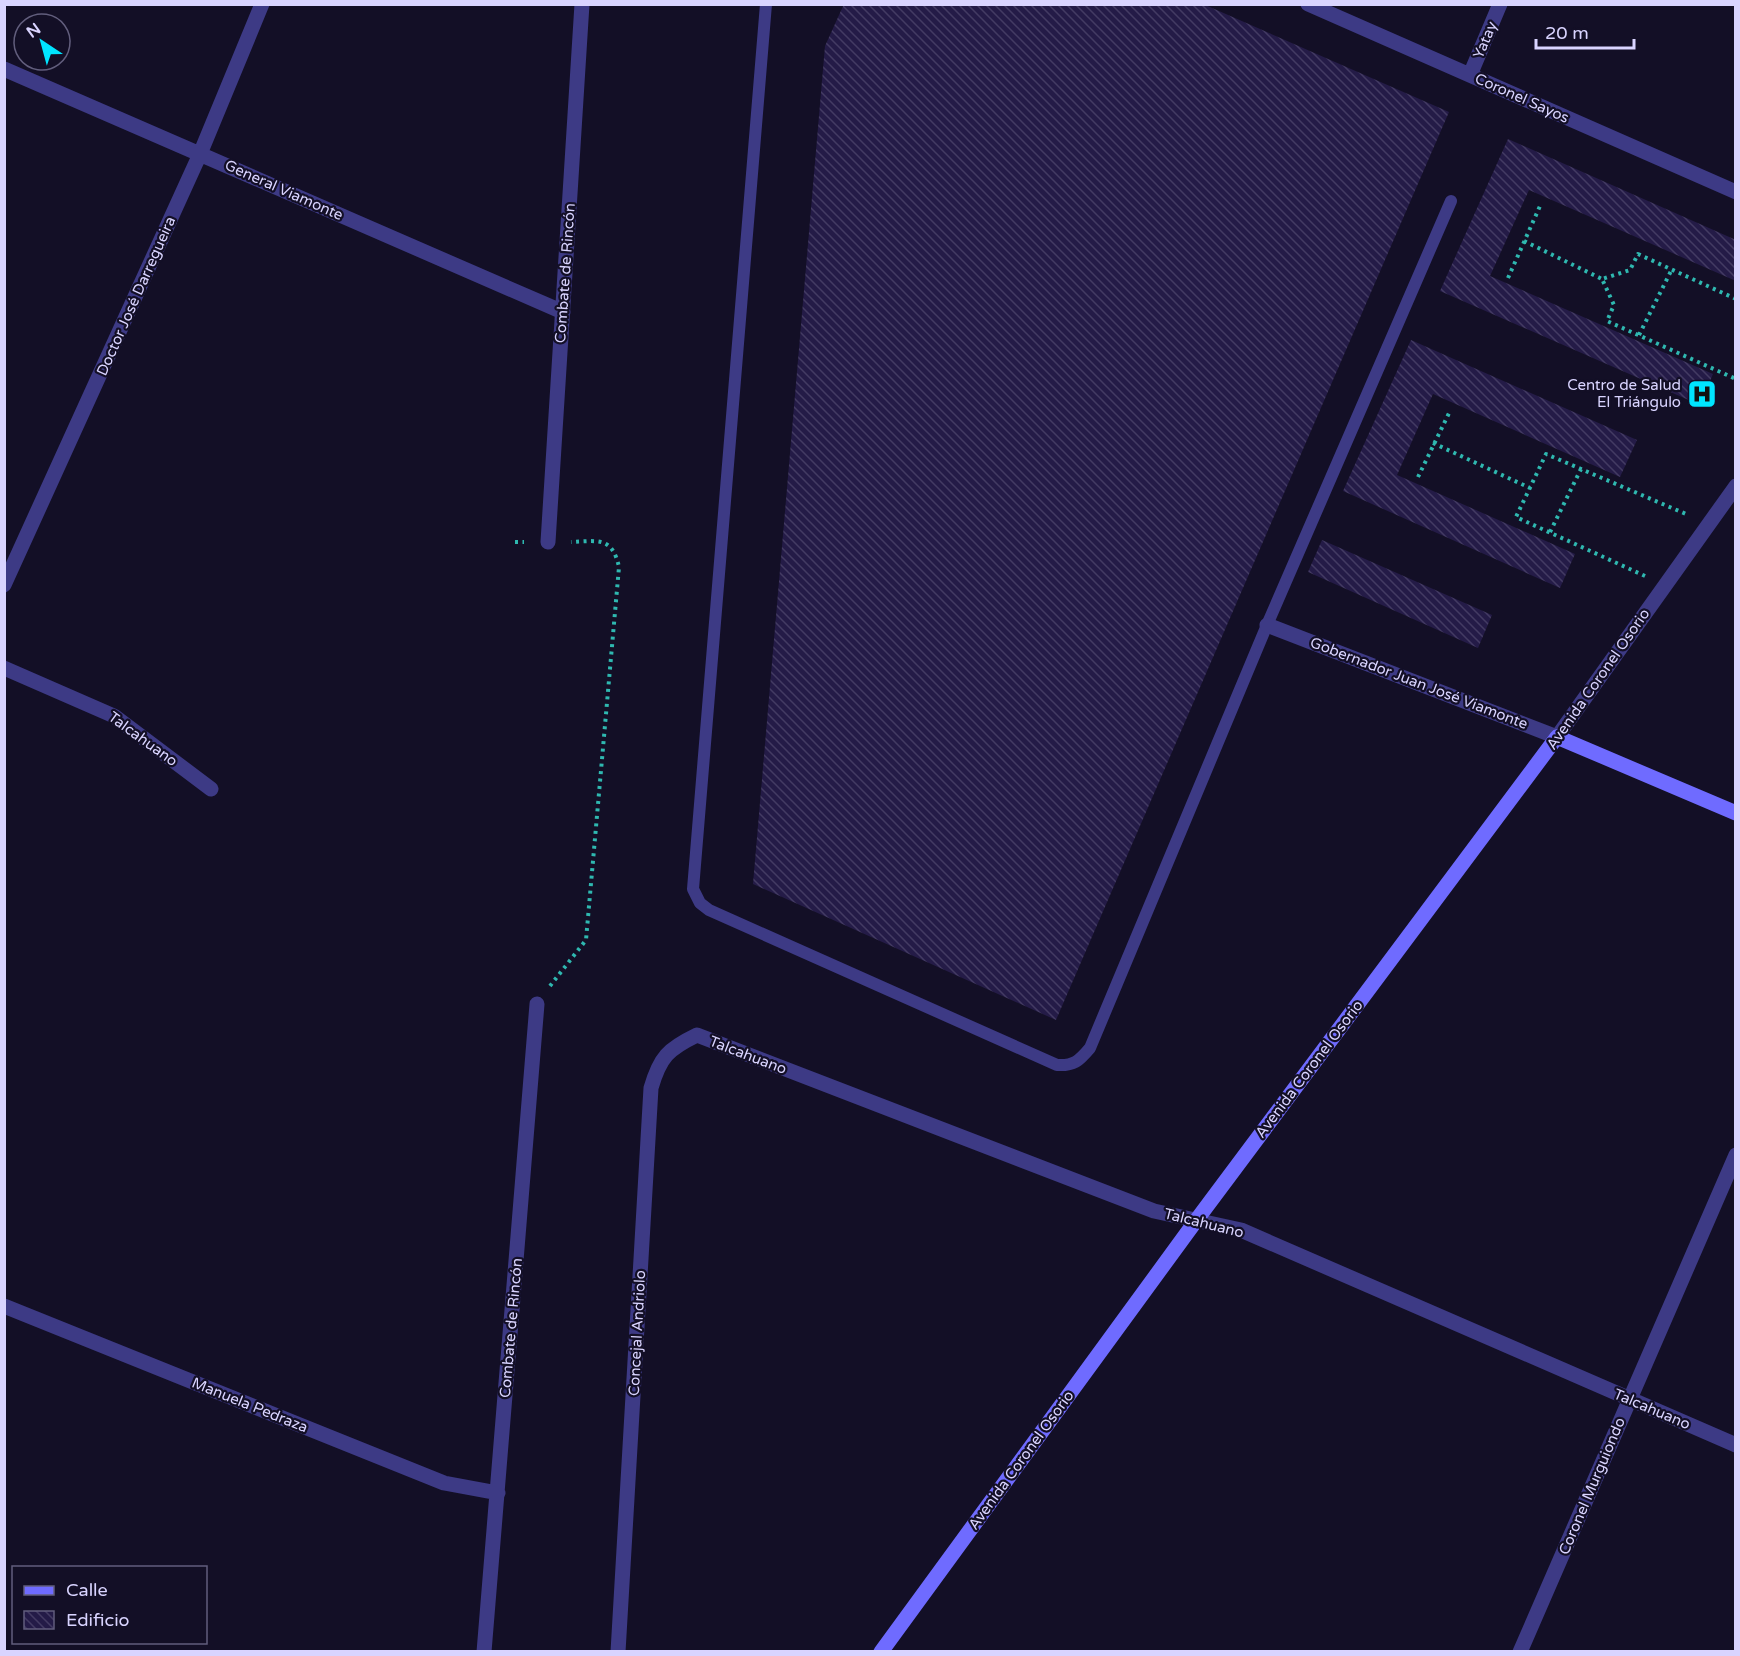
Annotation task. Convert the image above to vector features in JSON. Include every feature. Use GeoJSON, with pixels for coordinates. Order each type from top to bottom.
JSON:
{"type":"FeatureCollection","features":[{"type":"Feature","properties":{"kind":"street","name":"Doctor José Darregueira"},"geometry":{"type":"LineString","coordinates":[[4,585],[200,154],[262,4]]}},
{"type":"Feature","properties":{"kind":"street","name":"Combate de Rincón"},"geometry":{"type":"LineString","coordinates":[[548,542],[582,4]]}},
{"type":"Feature","properties":{"kind":"street","name":"Coronel Sayos"},"geometry":{"type":"LineString","coordinates":[[1308,4],[1736,192]]}},
{"type":"Feature","properties":{"kind":"street","name":"Yatay"},"geometry":{"type":"LineString","coordinates":[[1470,75],[1500,4]]}},
{"type":"Feature","properties":{"kind":"street","name":"General Viamonte"},"geometry":{"type":"LineString","coordinates":[[4,69],[563,312]]}},
{"type":"Feature","properties":{"kind":"street","name":"Avenida Coronel Osorio"},"geometry":{"type":"LineString","coordinates":[[881,1652],[1195,1222],[1557,737],[1736,486]]}},
{"type":"Feature","properties":{"kind":"street","name":"Gobernador Juan José Viamonte"},"geometry":{"type":"LineString","coordinates":[[1267,625],[1557,737],[1736,813]]}},
{"type":"Feature","properties":{"kind":"street","name":"Talcahuano"},"geometry":{"type":"LineString","coordinates":[[4,668],[114,716],[211,789]]}},
{"type":"Feature","properties":{"kind":"street","name":"Combate de Rincón"},"geometry":{"type":"LineString","coordinates":[[484,1652],[537,1004]]}},
{"type":"Feature","properties":{"kind":"street","name":"Talcahuano"},"geometry":{"type":"LineString","coordinates":[[697,1035],[1154,1211],[1195,1222],[1241,1230],[1736,1445]]}},
{"type":"Feature","properties":{"kind":"street","name":"Concejal Andriolo"},"geometry":{"type":"LineString","coordinates":[[618,1652],[651,1088],[657,1068],[670,1051],[697,1035]]}},
{"type":"Feature","properties":{"kind":"street","name":"Coronel Murguiondo"},"geometry":{"type":"LineString","coordinates":[[1520,1652],[1736,1155]]}},
{"type":"Feature","properties":{"kind":"street","name":"Manuela Pedraza"},"geometry":{"type":"LineString","coordinates":[[4,1306],[444,1483],[498,1493]]}},
{"type":"Feature","properties":{"kind":"lane"},"geometry":{"type":"LineString","coordinates":[[766,4],[693,889],[700,903],[709,910],[1057,1065],[1068,1066],[1081,1058],[1090,1048],[1267,625],[1451,201]]}},
{"type":"Feature","properties":{"kind":"path"},"geometry":{"type":"LineString","coordinates":[[1508,278],[1540,206]]}},
{"type":"Feature","properties":{"kind":"path"},"geometry":{"type":"LineString","coordinates":[[1524,241],[1602,279],[1614,305],[1607,321],[1736,379]]}},
{"type":"Feature","properties":{"kind":"path"},"geometry":{"type":"LineString","coordinates":[[1602,279],[1630,270],[1638,254],[1736,298]]}},
{"type":"Feature","properties":{"kind":"path"},"geometry":{"type":"LineString","coordinates":[[1639,336],[1672,269]]}},
{"type":"Feature","properties":{"kind":"path"},"geometry":{"type":"LineString","coordinates":[[1418,477],[1450,411]]}},
{"type":"Feature","properties":{"kind":"path"},"geometry":{"type":"LineString","coordinates":[[1433,443],[1530,488]]}},
{"type":"Feature","properties":{"kind":"path"},"geometry":{"type":"LineString","coordinates":[[1664,585],[1516,517],[1546,453],[1708,524]]}},
{"type":"Feature","properties":{"kind":"path"},"geometry":{"type":"LineString","coordinates":[[1550,532],[1581,469]]}},
{"type":"Feature","properties":{"kind":"path"},"geometry":{"type":"LineString","coordinates":[[515,542],[602,541],[615,552],[619,567],[586,940],[537,1004]]}},
{"type":"Feature","properties":{"kind":"building"},"geometry":{"type":"Polygon","coordinates":[[[844,4],[1203,4],[1449,112],[1056,1020],[753,884],[825,46],[844,4]]]}},
{"type":"Feature","properties":{"kind":"building"},"geometry":{"type":"Polygon","coordinates":[[[1508,139],[1736,240],[1736,281],[1529,190],[1490,276],[1713,374],[1700,405],[1440,291],[1508,139]]]}},
{"type":"Feature","properties":{"kind":"building"},"geometry":{"type":"Polygon","coordinates":[[[1411,340],[1637,440],[1620,477],[1433,394],[1397,475],[1575,554],[1560,588],[1343,491],[1411,340]]]}},
{"type":"Feature","properties":{"kind":"building"},"geometry":{"type":"Polygon","coordinates":[[[1322,540],[1492,615],[1478,648],[1308,572],[1322,540]]]}},
{"type":"Feature","properties":{"kind":"place","name":"Centro de Salud El Triángulo"},"geometry":{"type":"Point","coordinates":[1702,394]}}]}
